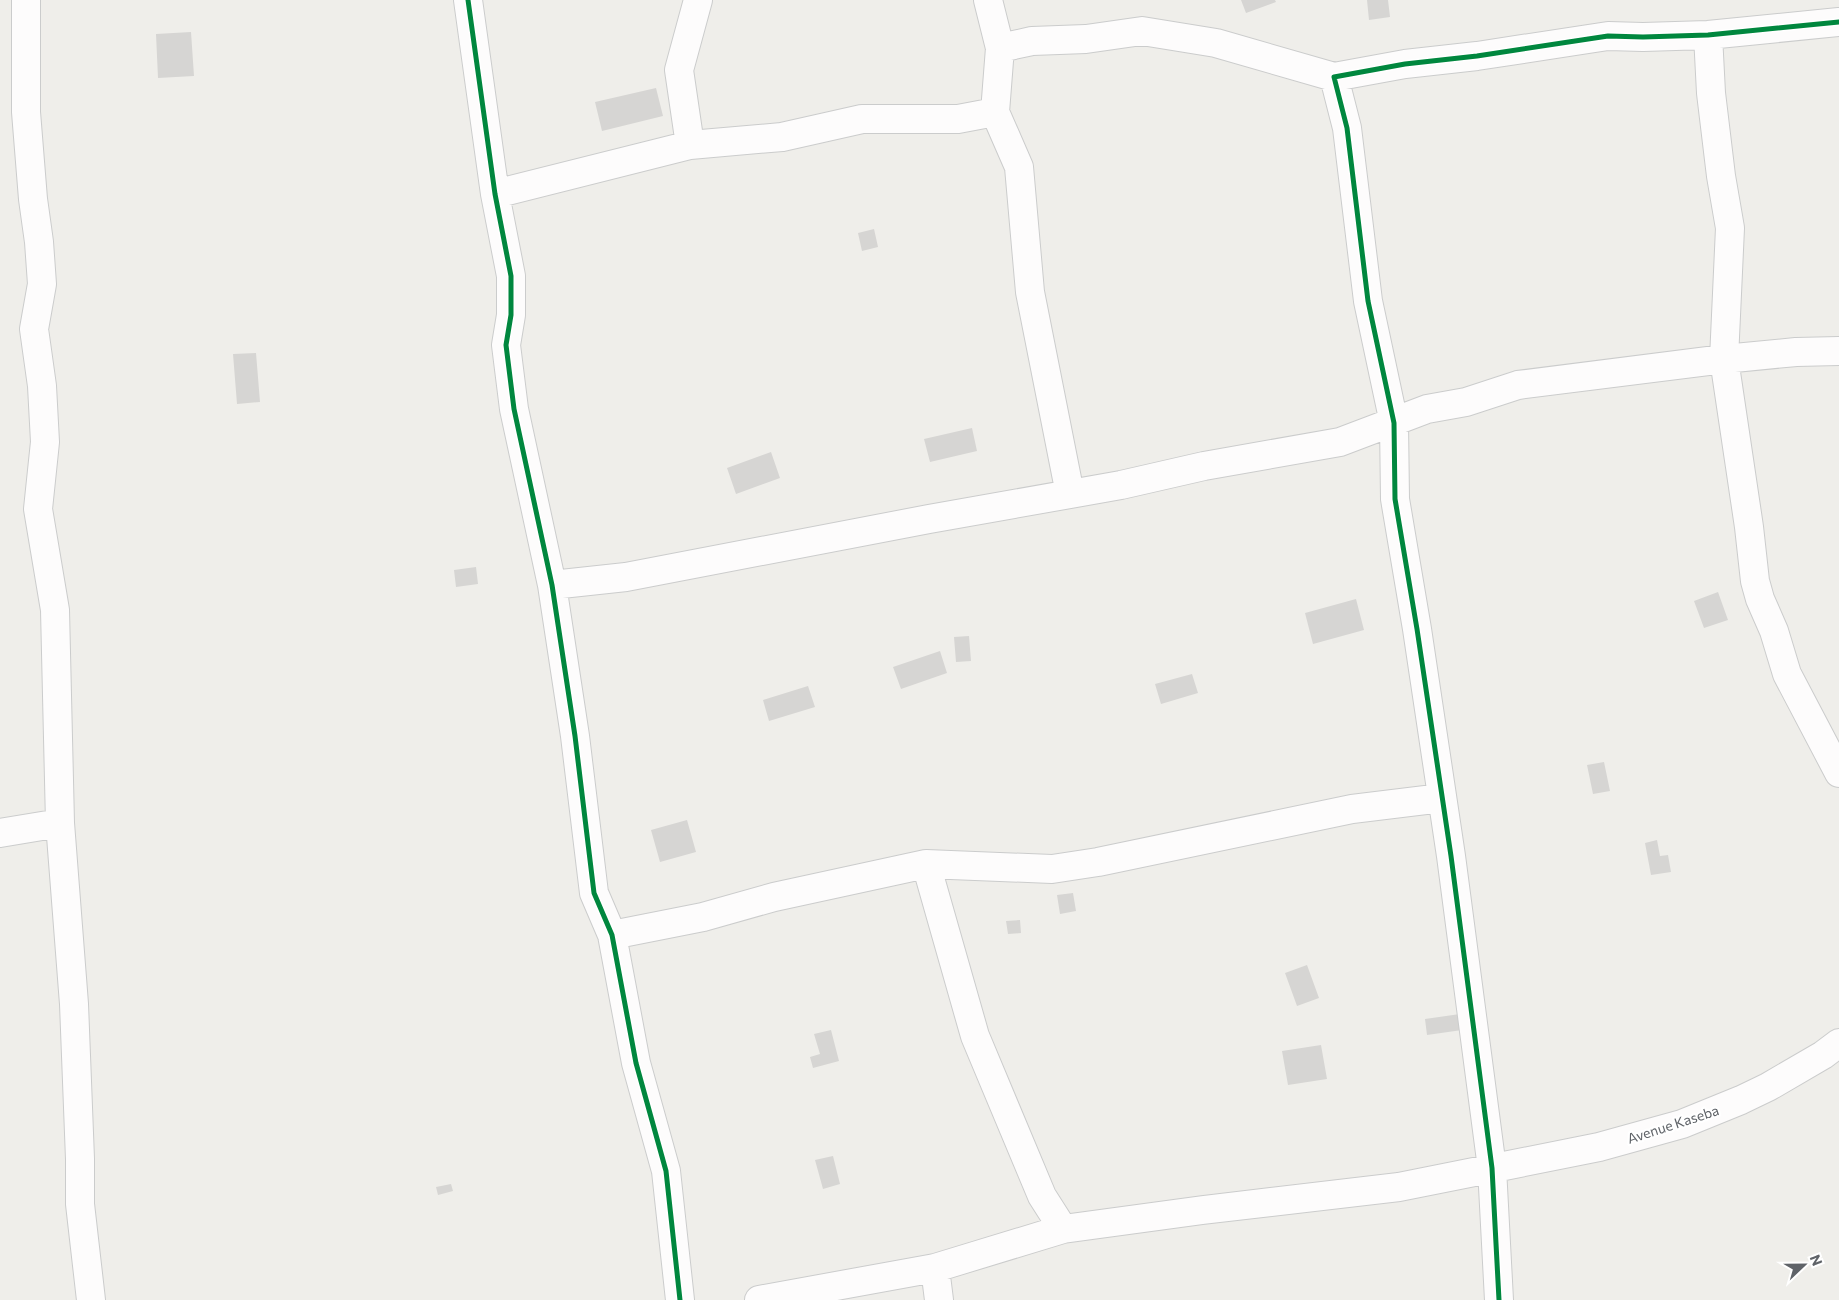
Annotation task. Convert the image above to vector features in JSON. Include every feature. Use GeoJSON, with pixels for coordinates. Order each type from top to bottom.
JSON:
{"type":"FeatureCollection","features":[{"type":"Feature","properties":{"kind":"street"},"geometry":{"type":"LineString","coordinates":[[26,0],[26,112],[42,284],[34,329],[42,386],[45,442],[38,509],[55,610],[60,823],[74,1004],[80,1204],[91,1300]]}},
{"type":"Feature","properties":{"kind":"street"},"geometry":{"type":"LineString","coordinates":[[468,0],[495,194],[511,276],[511,315],[506,345],[514,409],[552,585],[575,736],[594,893],[612,935],[636,1063],[666,1171],[680,1300]]}},
{"type":"Feature","properties":{"kind":"street"},"geometry":{"type":"LineString","coordinates":[[690,145],[680,70],[698,0]]}},
{"type":"Feature","properties":{"kind":"street"},"geometry":{"type":"LineString","coordinates":[[988,0],[1000,48],[995,112],[1019,167],[1030,292],[1070,494]]}},
{"type":"Feature","properties":{"kind":"street"},"geometry":{"type":"LineString","coordinates":[[1000,48],[1032,41],[1086,39],[1142,31],[1216,42],[1334,77],[1405,64],[1486,55],[1608,36],[1708,35],[1839,22]]}},
{"type":"Feature","properties":{"kind":"street"},"geometry":{"type":"LineString","coordinates":[[1708,35],[1711,93],[1717,148],[1730,228],[1724,359],[1749,527],[1755,581],[1760,599],[1774,631],[1787,674],[1839,773]]}},
{"type":"Feature","properties":{"kind":"street"},"geometry":{"type":"LineString","coordinates":[[1334,77],[1347,128],[1368,301],[1394,423],[1395,499],[1417,628],[1442,798],[1492,1168],[1499,1300]]}},
{"type":"Feature","properties":{"kind":"street"},"geometry":{"type":"LineString","coordinates":[[495,194],[690,145],[782,137],[862,119],[958,119],[995,112]]}},
{"type":"Feature","properties":{"kind":"street"},"geometry":{"type":"LineString","coordinates":[[552,585],[626,577],[929,519],[1121,485],[1204,466],[1340,442],[1427,409],[1466,402],[1518,385],[1724,359],[1796,352],[1839,351]]}},
{"type":"Feature","properties":{"kind":"street"},"geometry":{"type":"LineString","coordinates":[[612,935],[703,917],[774,897],[926,864],[1052,869],[1098,862],[1352,809],[1442,798]]}},
{"type":"Feature","properties":{"kind":"street"},"geometry":{"type":"LineString","coordinates":[[0,833],[60,823]]}},
{"type":"Feature","properties":{"kind":"street"},"geometry":{"type":"LineString","coordinates":[[926,864],[975,1036],[1042,1196],[1062,1229]]}},
{"type":"Feature","properties":{"kind":"street","name":"Avenue Kaseba"},"geometry":{"type":"LineString","coordinates":[[759,1300],[935,1268],[1062,1229],[1398,1187],[1599,1148],[1682,1124],[1741,1100],[1768,1087],[1839,1043]]}},
{"type":"Feature","properties":{"kind":"street"},"geometry":{"type":"LineString","coordinates":[[935,1268],[939,1300]]}},
{"type":"Feature","properties":{"kind":"building"},"geometry":{"type":"Polygon","coordinates":[[[1241,0],[1275,0],[1276,2],[1246,13],[1241,0]]]}},
{"type":"Feature","properties":{"kind":"building"},"geometry":{"type":"Polygon","coordinates":[[[1367,0],[1388,0],[1390,17],[1369,20],[1367,0]]]}},
{"type":"Feature","properties":{"kind":"building"},"geometry":{"type":"Polygon","coordinates":[[[191,32],[194,76],[158,78],[156,34],[191,32]]]}},
{"type":"Feature","properties":{"kind":"building"},"geometry":{"type":"Polygon","coordinates":[[[656,88],[663,116],[602,131],[595,102],[656,88]]]}},
{"type":"Feature","properties":{"kind":"building"},"geometry":{"type":"Polygon","coordinates":[[[874,229],[878,247],[862,251],[858,233],[874,229]]]}},
{"type":"Feature","properties":{"kind":"building"},"geometry":{"type":"Polygon","coordinates":[[[256,353],[260,402],[237,404],[233,354],[256,353]]]}},
{"type":"Feature","properties":{"kind":"building"},"geometry":{"type":"Polygon","coordinates":[[[972,428],[977,451],[930,462],[924,439],[972,428]]]}},
{"type":"Feature","properties":{"kind":"building"},"geometry":{"type":"Polygon","coordinates":[[[771,452],[780,478],[736,494],[727,468],[771,452]]]}},
{"type":"Feature","properties":{"kind":"building"},"geometry":{"type":"Polygon","coordinates":[[[476,567],[478,584],[456,587],[454,570],[476,567]]]}},
{"type":"Feature","properties":{"kind":"building"},"geometry":{"type":"Polygon","coordinates":[[[1718,592],[1728,620],[1704,628],[1694,601],[1718,592]]]}},
{"type":"Feature","properties":{"kind":"building"},"geometry":{"type":"Polygon","coordinates":[[[1356,599],[1364,630],[1313,644],[1305,613],[1356,599]]]}},
{"type":"Feature","properties":{"kind":"building"},"geometry":{"type":"Polygon","coordinates":[[[969,636],[971,661],[956,662],[954,637],[969,636]]]}},
{"type":"Feature","properties":{"kind":"building"},"geometry":{"type":"Polygon","coordinates":[[[940,651],[947,673],[901,689],[893,667],[940,651]]]}},
{"type":"Feature","properties":{"kind":"building"},"geometry":{"type":"Polygon","coordinates":[[[1192,674],[1198,693],[1161,704],[1155,684],[1192,674]]]}},
{"type":"Feature","properties":{"kind":"building"},"geometry":{"type":"Polygon","coordinates":[[[808,686],[815,707],[769,721],[763,700],[808,686]]]}},
{"type":"Feature","properties":{"kind":"building"},"geometry":{"type":"Polygon","coordinates":[[[1604,762],[1610,791],[1593,794],[1587,765],[1604,762]]]}},
{"type":"Feature","properties":{"kind":"building"},"geometry":{"type":"Polygon","coordinates":[[[687,820],[696,852],[660,862],[651,830],[687,820]]]}},
{"type":"Feature","properties":{"kind":"building"},"geometry":{"type":"Polygon","coordinates":[[[1657,840],[1660,856],[1668,855],[1671,872],[1651,875],[1645,843],[1657,840]]]}},
{"type":"Feature","properties":{"kind":"building"},"geometry":{"type":"Polygon","coordinates":[[[1073,893],[1076,911],[1060,914],[1057,895],[1073,893]]]}},
{"type":"Feature","properties":{"kind":"building"},"geometry":{"type":"Polygon","coordinates":[[[1020,920],[1021,933],[1008,934],[1006,921],[1020,920]]]}},
{"type":"Feature","properties":{"kind":"building"},"geometry":{"type":"Polygon","coordinates":[[[1307,965],[1319,998],[1297,1006],[1285,973],[1307,965]]]}},
{"type":"Feature","properties":{"kind":"building"},"geometry":{"type":"Polygon","coordinates":[[[1460,1014],[1462,1030],[1427,1035],[1425,1019],[1460,1014]]]}},
{"type":"Feature","properties":{"kind":"building"},"geometry":{"type":"Polygon","coordinates":[[[831,1030],[839,1061],[813,1068],[810,1057],[820,1054],[814,1034],[831,1030]]]}},
{"type":"Feature","properties":{"kind":"building"},"geometry":{"type":"Polygon","coordinates":[[[1321,1045],[1327,1079],[1288,1085],[1282,1051],[1321,1045]]]}},
{"type":"Feature","properties":{"kind":"building"},"geometry":{"type":"Polygon","coordinates":[[[833,1156],[840,1184],[823,1189],[815,1160],[833,1156]]]}},
{"type":"Feature","properties":{"kind":"building"},"geometry":{"type":"Polygon","coordinates":[[[451,1184],[453,1191],[438,1195],[436,1187],[451,1184]]]}},
{"type":"Feature","properties":{"kind":"cycle path"},"geometry":{"type":"LineString","coordinates":[[468,0],[495,194],[511,276],[511,315],[506,345],[514,409],[552,585],[575,736],[594,893],[612,935],[636,1063],[666,1171],[680,1300]]}},
{"type":"Feature","properties":{"kind":"cycle path"},"geometry":{"type":"LineString","coordinates":[[1499,1300],[1492,1168],[1451,856],[1417,629],[1395,499],[1394,423],[1368,301],[1347,128],[1334,77],[1405,64],[1477,56],[1608,36],[1708,35],[1839,22]]}}]}
